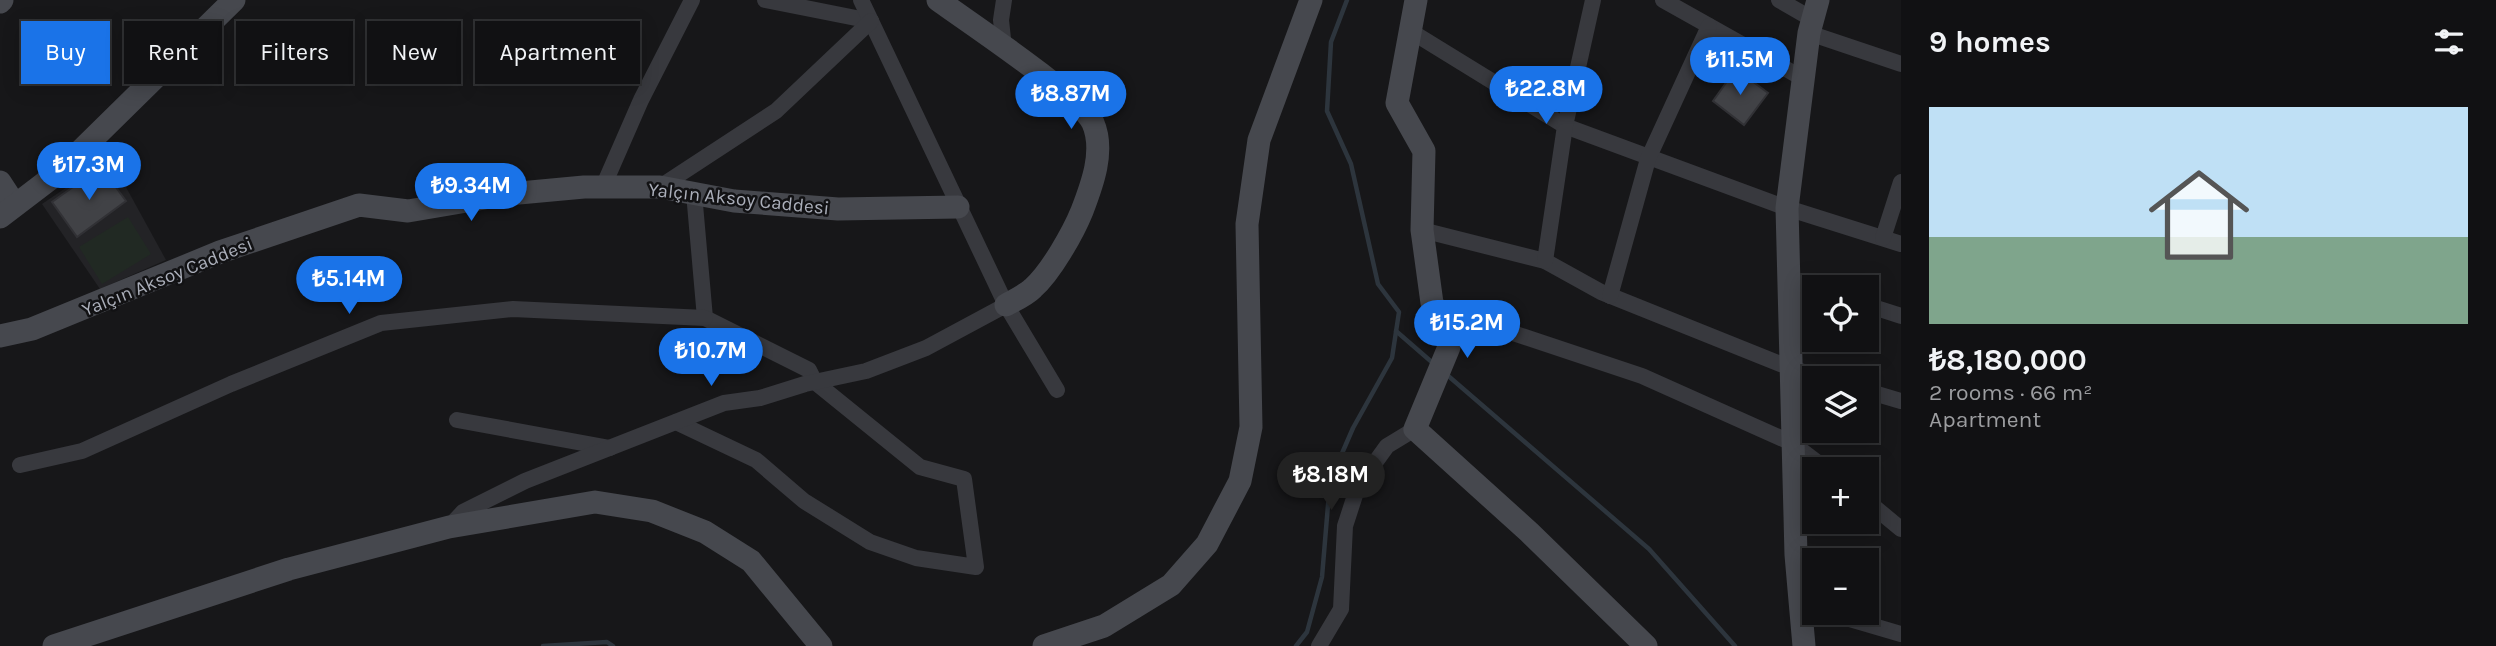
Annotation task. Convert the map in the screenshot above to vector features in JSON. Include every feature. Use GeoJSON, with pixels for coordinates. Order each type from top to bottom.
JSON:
{"type":"FeatureCollection","features":[{"type":"Feature","properties":{"kind":"street"},"geometry":{"type":"LineString","coordinates":[[0,182],[8,211],[60,172],[234,0]]}},
{"type":"Feature","properties":{"kind":"street"},"geometry":{"type":"LineString","coordinates":[[603,187],[641,100],[692,0]]}},
{"type":"Feature","properties":{"kind":"street"},"geometry":{"type":"LineString","coordinates":[[765,0],[871,21]]}},
{"type":"Feature","properties":{"kind":"street"},"geometry":{"type":"LineString","coordinates":[[861,0],[928,135],[958,207],[1006,305],[1057,390]]}},
{"type":"Feature","properties":{"kind":"street"},"geometry":{"type":"LineString","coordinates":[[449,527],[463,512],[487,498],[724,403],[760,398],[866,371],[926,348],[1034,288],[1075,228],[1093,184],[1098,146],[1093,122],[1077,104],[938,0]]}},
{"type":"Feature","properties":{"kind":"street"},"geometry":{"type":"LineString","coordinates":[[1004,0],[1001,20],[1004,48]]}},
{"type":"Feature","properties":{"kind":"street"},"geometry":{"type":"LineString","coordinates":[[1044,646],[1104,626],[1171,585],[1207,544],[1240,481],[1251,427],[1247,224],[1259,141],[1311,0]]}},
{"type":"Feature","properties":{"kind":"street"},"geometry":{"type":"LineString","coordinates":[[1319,646],[1341,609],[1345,526],[1358,486],[1387,446],[1415,429],[1449,347],[1442,319],[1432,303],[1422,230],[1424,151],[1397,103],[1416,0]]}},
{"type":"Feature","properties":{"kind":"street"},"geometry":{"type":"LineString","coordinates":[[1545,261],[1565,126],[1593,0]]}},
{"type":"Feature","properties":{"kind":"street"},"geometry":{"type":"LineString","coordinates":[[1664,0],[1804,79]]}},
{"type":"Feature","properties":{"kind":"street"},"geometry":{"type":"LineString","coordinates":[[1779,0],[1901,64]]}},
{"type":"Feature","properties":{"kind":"street"},"geometry":{"type":"LineString","coordinates":[[1802,552],[1792,443],[1793,369],[1787,208],[1813,18]]}},
{"type":"Feature","properties":{"kind":"street"},"geometry":{"type":"LineString","coordinates":[[660,187],[776,111],[871,21]]}},
{"type":"Feature","properties":{"kind":"street"},"geometry":{"type":"LineString","coordinates":[[1610,296],[1648,159],[1709,26]]}},
{"type":"Feature","properties":{"kind":"street"},"geometry":{"type":"LineString","coordinates":[[1412,32],[1565,126],[1648,159],[1787,208],[1901,244]]}},
{"type":"Feature","properties":{"kind":"street"},"geometry":{"type":"LineString","coordinates":[[1883,238],[1901,183]]}},
{"type":"Feature","properties":{"kind":"street","name":"Yalçın Aksoy Caddesi"},"geometry":{"type":"LineString","coordinates":[[0,336],[32,329],[220,252],[359,205],[408,211],[508,194],[603,187],[660,187],[734,201],[838,209],[958,207]]}},
{"type":"Feature","properties":{"kind":"street"},"geometry":{"type":"LineString","coordinates":[[694,193],[705,318]]}},
{"type":"Feature","properties":{"kind":"street"},"geometry":{"type":"LineString","coordinates":[[1422,230],[1545,261],[1610,296],[1802,372]]}},
{"type":"Feature","properties":{"kind":"street"},"geometry":{"type":"LineString","coordinates":[[1789,281],[1802,285]]}},
{"type":"Feature","properties":{"kind":"street"},"geometry":{"type":"LineString","coordinates":[[20,465],[82,450],[231,384],[380,323],[513,309],[705,318],[809,370],[816,382],[920,467],[964,479],[976,568],[916,558],[870,542],[804,501],[757,460],[676,422]]}},
{"type":"Feature","properties":{"kind":"street"},"geometry":{"type":"LineString","coordinates":[[1879,309],[1901,316]]}},
{"type":"Feature","properties":{"kind":"street"},"geometry":{"type":"LineString","coordinates":[[1442,319],[1501,329],[1642,376],[1792,443],[1810,457]]}},
{"type":"Feature","properties":{"kind":"street"},"geometry":{"type":"LineString","coordinates":[[1879,395],[1901,401]]}},
{"type":"Feature","properties":{"kind":"street"},"geometry":{"type":"LineString","coordinates":[[457,420],[610,449]]}},
{"type":"Feature","properties":{"kind":"street"},"geometry":{"type":"LineString","coordinates":[[1415,429],[1529,532],[1646,646]]}},
{"type":"Feature","properties":{"kind":"street"},"geometry":{"type":"LineString","coordinates":[[54,646],[289,569],[449,527],[595,502],[652,511],[705,532],[751,561],[821,646]]}},
{"type":"Feature","properties":{"kind":"street"},"geometry":{"type":"LineString","coordinates":[[1879,511],[1901,529]]}},
{"type":"Feature","properties":{"kind":"street"},"geometry":{"type":"LineString","coordinates":[[1804,646],[1806,625]]}},
{"type":"Feature","properties":{"kind":"street"},"geometry":{"type":"LineString","coordinates":[[1870,625],[1901,634]]}},
{"type":"Feature","properties":{"kind":"shaded area"},"geometry":{"type":"Polygon","coordinates":[[[110,158],[166,260],[100,289],[42,204],[110,158]]]}},
{"type":"Feature","properties":{"kind":"shaded area"},"geometry":{"type":"Polygon","coordinates":[[[128,217],[151,254],[102,284],[79,247],[128,217]]]}},
{"type":"Feature","properties":{"kind":"building"},"geometry":{"type":"Polygon","coordinates":[[[1736,69],[1768,93],[1744,125],[1713,101],[1736,69]]]}},
{"type":"Feature","properties":{"kind":"building"},"geometry":{"type":"Polygon","coordinates":[[[101,167],[126,201],[77,237],[52,202],[101,167]]]}},
{"type":"Feature","properties":{"kind":"waterway"},"geometry":{"type":"LineString","coordinates":[[1296,646],[1307,632],[1322,577],[1330,481],[1353,428],[1392,358],[1399,312],[1378,284],[1351,164],[1327,111],[1331,42],[1347,0]]}},
{"type":"Feature","properties":{"kind":"waterway"},"geometry":{"type":"LineString","coordinates":[[1396,331],[1434,364]]}},
{"type":"Feature","properties":{"kind":"waterway"},"geometry":{"type":"LineString","coordinates":[[1446,374],[1649,549],[1735,646]]}},
{"type":"Feature","properties":{"kind":"waterway"},"geometry":{"type":"LineString","coordinates":[[543,646],[607,642],[613,646]]}}]}
